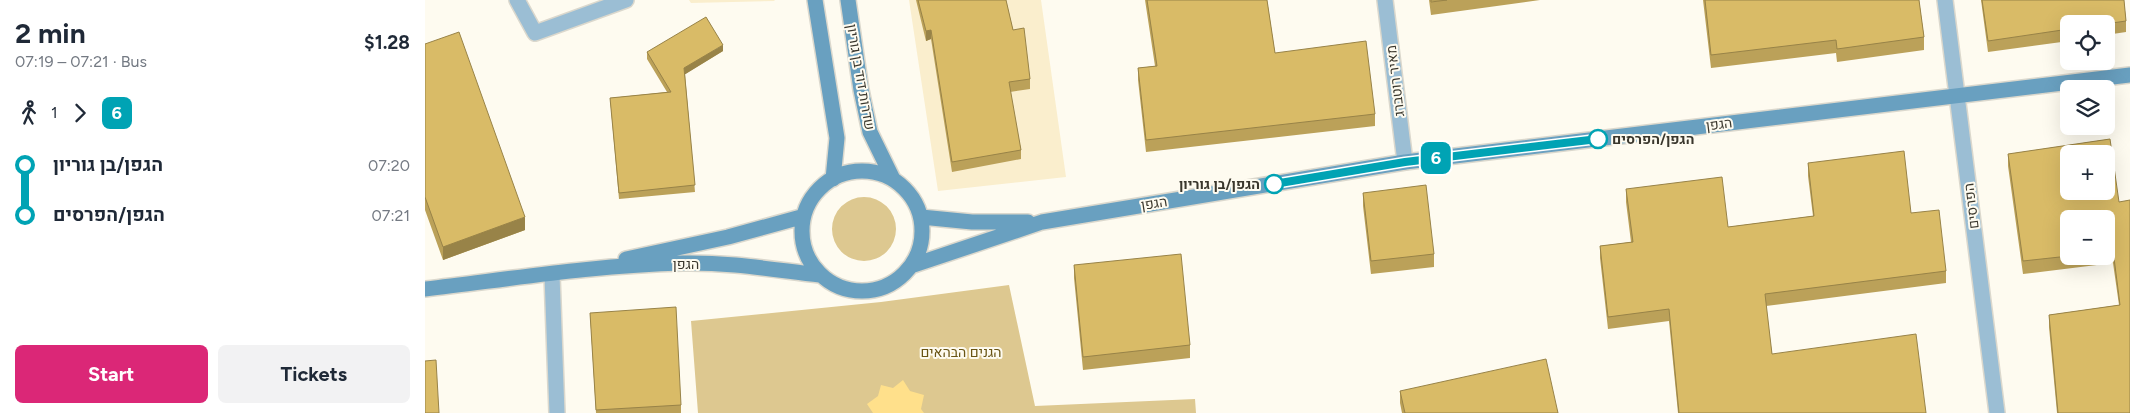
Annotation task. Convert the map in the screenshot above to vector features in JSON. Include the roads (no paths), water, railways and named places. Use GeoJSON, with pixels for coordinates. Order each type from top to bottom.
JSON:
{"type":"FeatureCollection","features":[{"type":"Feature","properties":{"kind":"street"},"geometry":{"type":"LineString","coordinates":[[517,0],[535,33],[626,0]]}},
{"type":"Feature","properties":{"kind":"street"},"geometry":{"type":"LineString","coordinates":[[815,0],[837,138],[833,179]]}},
{"type":"Feature","properties":{"kind":"street","name":"שדרות דוד בן גוריון"},"geometry":{"type":"LineString","coordinates":[[848,0],[861,90],[870,132],[893,180]]}},
{"type":"Feature","properties":{"kind":"street","name":"מאיר רוטברג"},"geometry":{"type":"LineString","coordinates":[[1385,0],[1405,162]]}},
{"type":"Feature","properties":{"kind":"street","name":"הפרסים"},"geometry":{"type":"LineString","coordinates":[[1945,0],[1997,413]]}},
{"type":"Feature","properties":{"kind":"street","name":"הגפן"},"geometry":{"type":"LineString","coordinates":[[911,266],[1042,222],[1405,162],[2130,75]]}},
{"type":"Feature","properties":{"kind":"street"},"geometry":{"type":"LineString","coordinates":[[861,171],[875,173],[893,180],[918,208],[921,217],[923,230],[920,248],[911,266],[896,280],[878,289],[857,291],[837,286],[820,275],[808,258],[801,240],[801,217],[819,189],[833,179],[847,173],[861,171]]}},
{"type":"Feature","properties":{"kind":"street","name":"הגפן"},"geometry":{"type":"LineString","coordinates":[[552,275],[728,238],[801,217]]}},
{"type":"Feature","properties":{"kind":"street","name":"הגפן"},"geometry":{"type":"LineString","coordinates":[[921,217],[972,222],[1042,222]]}},
{"type":"Feature","properties":{"kind":"street","name":"הגפן"},"geometry":{"type":"LineString","coordinates":[[425,289],[684,263],[738,266],[820,275]]}},
{"type":"Feature","properties":{"kind":"street"},"geometry":{"type":"LineString","coordinates":[[552,275],[557,413]]}},
{"type":"Feature","properties":{"kind":"place","name":"הגפן/הפרסים"},"geometry":{"type":"Point","coordinates":[1598,139]}},
{"type":"Feature","properties":{"kind":"place","name":"הגפן/בן גוריון"},"geometry":{"type":"Point","coordinates":[1274,184]}},
{"type":"Feature","properties":{"kind":"park label","name":"הגנים הבהאים"},"geometry":{"type":"Point","coordinates":[961,352]}}]}
